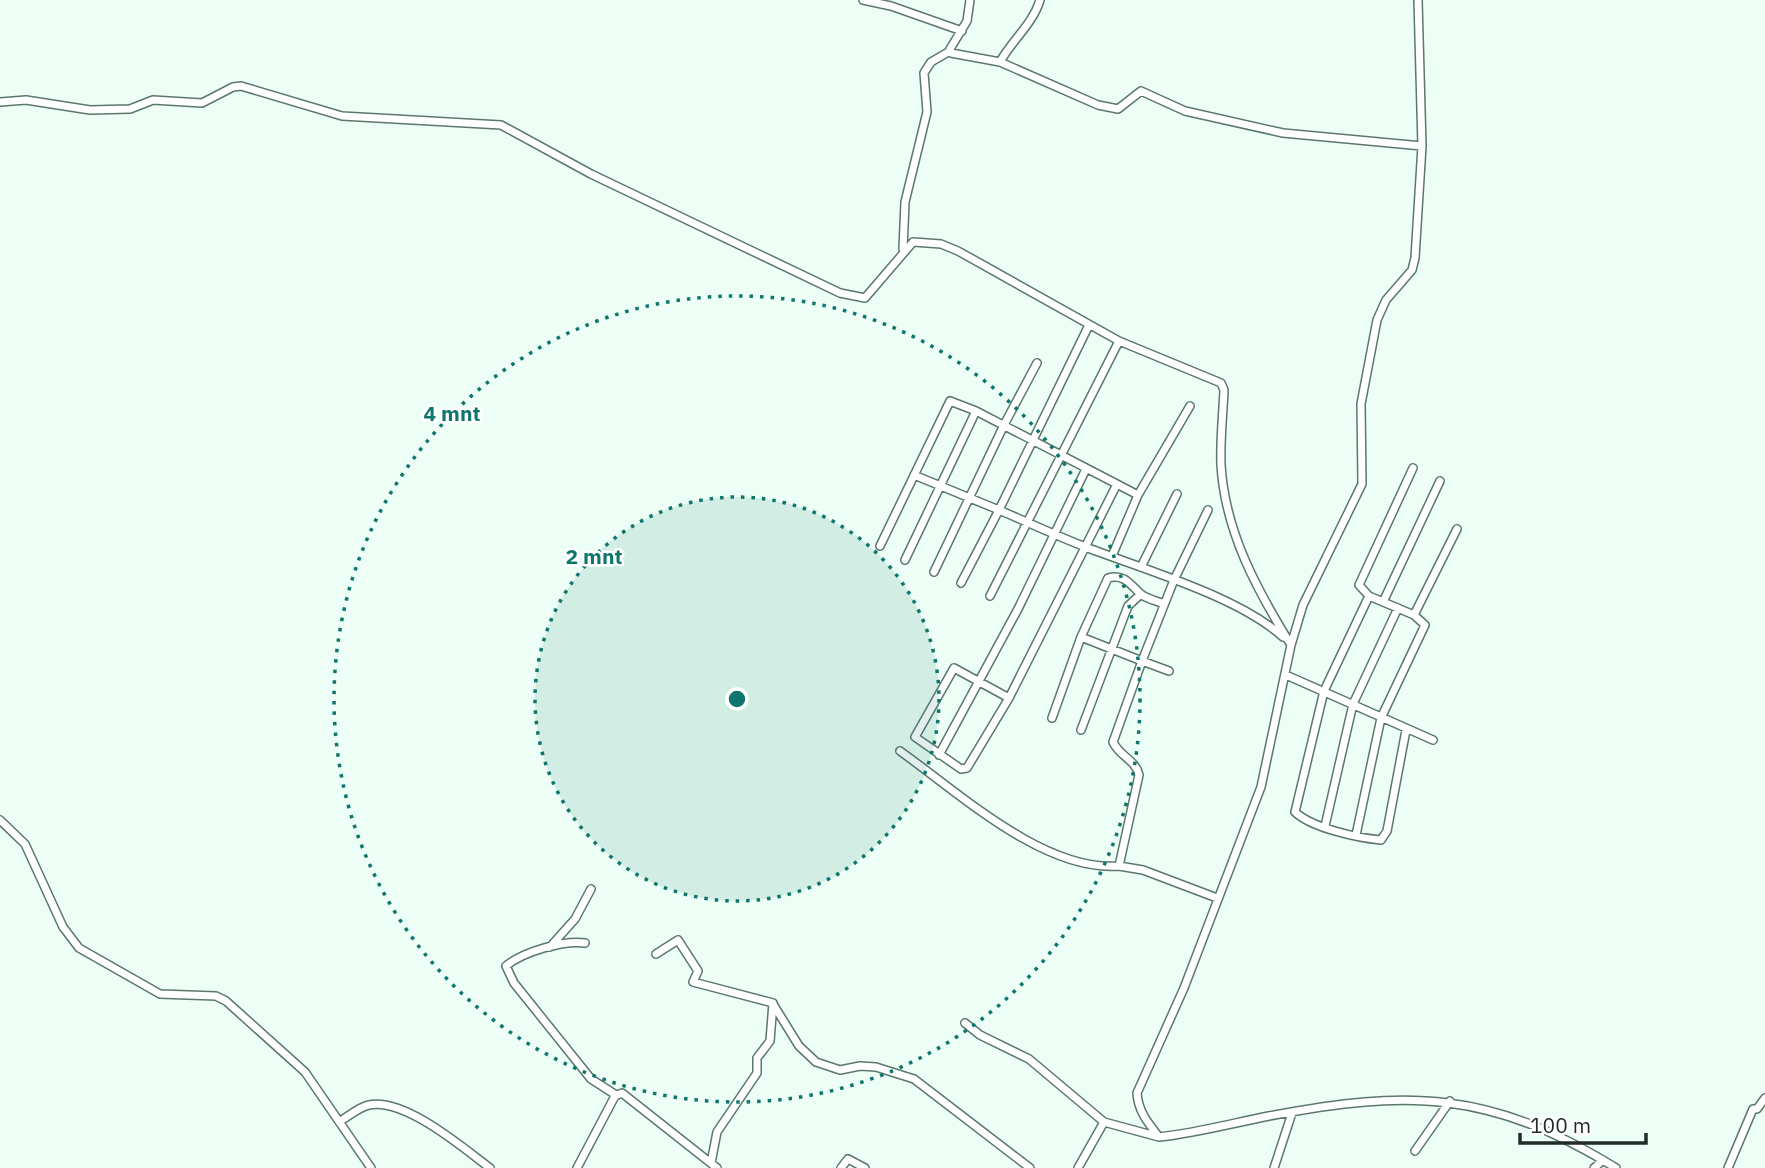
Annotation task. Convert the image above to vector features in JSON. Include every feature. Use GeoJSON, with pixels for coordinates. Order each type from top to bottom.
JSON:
{"type":"FeatureCollection","features":[{"type":"Feature","properties":{"kind":"street"},"geometry":{"type":"LineString","coordinates":[[863,0],[902,9],[962,30]]}},
{"type":"Feature","properties":{"kind":"street"},"geometry":{"type":"LineString","coordinates":[[903,250],[905,202],[926,112],[924,73],[931,62],[950,51],[962,30],[970,0]]}},
{"type":"Feature","properties":{"kind":"street"},"geometry":{"type":"LineString","coordinates":[[1000,62],[1032,18],[1040,0]]}},
{"type":"Feature","properties":{"kind":"street"},"geometry":{"type":"LineString","coordinates":[[1159,1137],[1139,1107],[1137,1093],[1160,1047],[1261,787],[1303,605],[1362,484],[1362,404],[1377,320],[1386,300],[1414,264],[1422,146],[1418,0]]}},
{"type":"Feature","properties":{"kind":"street"},"geometry":{"type":"LineString","coordinates":[[950,51],[1000,62],[1110,109],[1118,109],[1141,91],[1185,111],[1283,133],[1422,146]]}},
{"type":"Feature","properties":{"kind":"street"},"geometry":{"type":"LineString","coordinates":[[0,102],[26,100],[90,110],[130,109],[153,100],[202,103],[233,87],[241,86],[342,116],[460,124],[495,123],[591,174],[850,296],[865,299],[903,250],[913,242],[942,244],[1119,341],[1221,383],[1224,390],[1221,465],[1233,529],[1263,599],[1292,645]]}},
{"type":"Feature","properties":{"kind":"street"},"geometry":{"type":"LineString","coordinates":[[961,583],[1089,326]]}},
{"type":"Feature","properties":{"kind":"street"},"geometry":{"type":"LineString","coordinates":[[990,596],[1119,341]]}},
{"type":"Feature","properties":{"kind":"street"},"geometry":{"type":"LineString","coordinates":[[934,572],[1004,425],[1037,363]]}},
{"type":"Feature","properties":{"kind":"street"},"geometry":{"type":"LineString","coordinates":[[880,546],[950,401],[1004,425],[1138,495]]}},
{"type":"Feature","properties":{"kind":"street"},"geometry":{"type":"LineString","coordinates":[[1112,556],[1138,495],[1190,406]]}},
{"type":"Feature","properties":{"kind":"street"},"geometry":{"type":"LineString","coordinates":[[905,560],[976,411]]}},
{"type":"Feature","properties":{"kind":"street"},"geometry":{"type":"LineString","coordinates":[[939,755],[981,682],[1056,535],[1086,468]]}},
{"type":"Feature","properties":{"kind":"street"},"geometry":{"type":"LineString","coordinates":[[1356,835],[1381,718],[1425,625],[1414,615],[1369,596],[1359,584],[1413,468]]}},
{"type":"Feature","properties":{"kind":"street"},"geometry":{"type":"LineString","coordinates":[[914,475],[1085,547],[1174,580],[1266,621],[1292,645]]}},
{"type":"Feature","properties":{"kind":"street"},"geometry":{"type":"LineString","coordinates":[[1383,602],[1440,481]]}},
{"type":"Feature","properties":{"kind":"street"},"geometry":{"type":"LineString","coordinates":[[1009,698],[954,668],[915,733],[916,739],[965,770],[1009,698],[1117,484]]}},
{"type":"Feature","properties":{"kind":"street"},"geometry":{"type":"LineString","coordinates":[[1141,567],[1177,494]]}},
{"type":"Feature","properties":{"kind":"street"},"geometry":{"type":"LineString","coordinates":[[1119,866],[1139,775],[1136,766],[1117,750],[1113,742],[1164,604],[1208,510]]}},
{"type":"Feature","properties":{"kind":"street"},"geometry":{"type":"LineString","coordinates":[[1414,615],[1457,529]]}},
{"type":"Feature","properties":{"kind":"street"},"geometry":{"type":"LineString","coordinates":[[1052,718],[1082,637],[1108,578],[1114,576],[1129,581],[1141,594],[1164,604]]}},
{"type":"Feature","properties":{"kind":"street"},"geometry":{"type":"LineString","coordinates":[[1081,730],[1128,606],[1141,594]]}},
{"type":"Feature","properties":{"kind":"street"},"geometry":{"type":"LineString","coordinates":[[1369,596],[1324,691],[1295,809],[1297,816],[1381,840],[1384,837],[1406,730]]}},
{"type":"Feature","properties":{"kind":"street"},"geometry":{"type":"LineString","coordinates":[[1325,826],[1353,704],[1398,608]]}},
{"type":"Feature","properties":{"kind":"street"},"geometry":{"type":"LineString","coordinates":[[1082,637],[1169,671]]}},
{"type":"Feature","properties":{"kind":"street"},"geometry":{"type":"LineString","coordinates":[[1286,675],[1433,740]]}},
{"type":"Feature","properties":{"kind":"street"},"geometry":{"type":"LineString","coordinates":[[901,751],[1009,829],[1040,848],[1073,861],[1143,870],[1217,898]]}},
{"type":"Feature","properties":{"kind":"street"},"geometry":{"type":"LineString","coordinates":[[0,820],[25,844],[63,927],[75,944],[160,994],[208,995],[226,1001],[305,1072],[371,1168]]}},
{"type":"Feature","properties":{"kind":"street"},"geometry":{"type":"LineString","coordinates":[[549,948],[575,919],[591,889]]}},
{"type":"Feature","properties":{"kind":"street"},"geometry":{"type":"LineString","coordinates":[[656,954],[678,940],[698,971],[694,982],[773,1003],[799,1045],[817,1062],[840,1070],[860,1066],[888,1069],[914,1079],[1030,1168]]}},
{"type":"Feature","properties":{"kind":"street"},"geometry":{"type":"LineString","coordinates":[[585,943],[568,942],[506,966],[511,978],[591,1079],[616,1095],[626,1095],[714,1166]]}},
{"type":"Feature","properties":{"kind":"street"},"geometry":{"type":"LineString","coordinates":[[714,1166],[717,1132],[757,1073],[757,1058],[770,1041],[773,1003]]}},
{"type":"Feature","properties":{"kind":"street"},"geometry":{"type":"LineString","coordinates":[[965,1023],[980,1035],[1029,1059],[1104,1122],[1159,1137],[1372,1099],[1450,1101],[1488,1109],[1528,1124],[1616,1168]]}},
{"type":"Feature","properties":{"kind":"street"},"geometry":{"type":"LineString","coordinates":[[577,1168],[616,1095]]}},
{"type":"Feature","properties":{"kind":"street"},"geometry":{"type":"LineString","coordinates":[[1728,1168],[1753,1109],[1757,1109],[1765,1098]]}},
{"type":"Feature","properties":{"kind":"street"},"geometry":{"type":"LineString","coordinates":[[1415,1151],[1450,1101]]}},
{"type":"Feature","properties":{"kind":"street"},"geometry":{"type":"LineString","coordinates":[[340,1121],[372,1104],[398,1108],[436,1129],[490,1168]]}},
{"type":"Feature","properties":{"kind":"street"},"geometry":{"type":"LineString","coordinates":[[1274,1168],[1292,1113]]}},
{"type":"Feature","properties":{"kind":"street"},"geometry":{"type":"LineString","coordinates":[[1078,1168],[1104,1122]]}},
{"type":"Feature","properties":{"kind":"street"},"geometry":{"type":"LineString","coordinates":[[841,1168],[848,1158],[865,1168]]}},
{"type":"Feature","properties":{"kind":"street"},"geometry":{"type":"LineString","coordinates":[[1594,1168],[1603,1160]]}}]}
